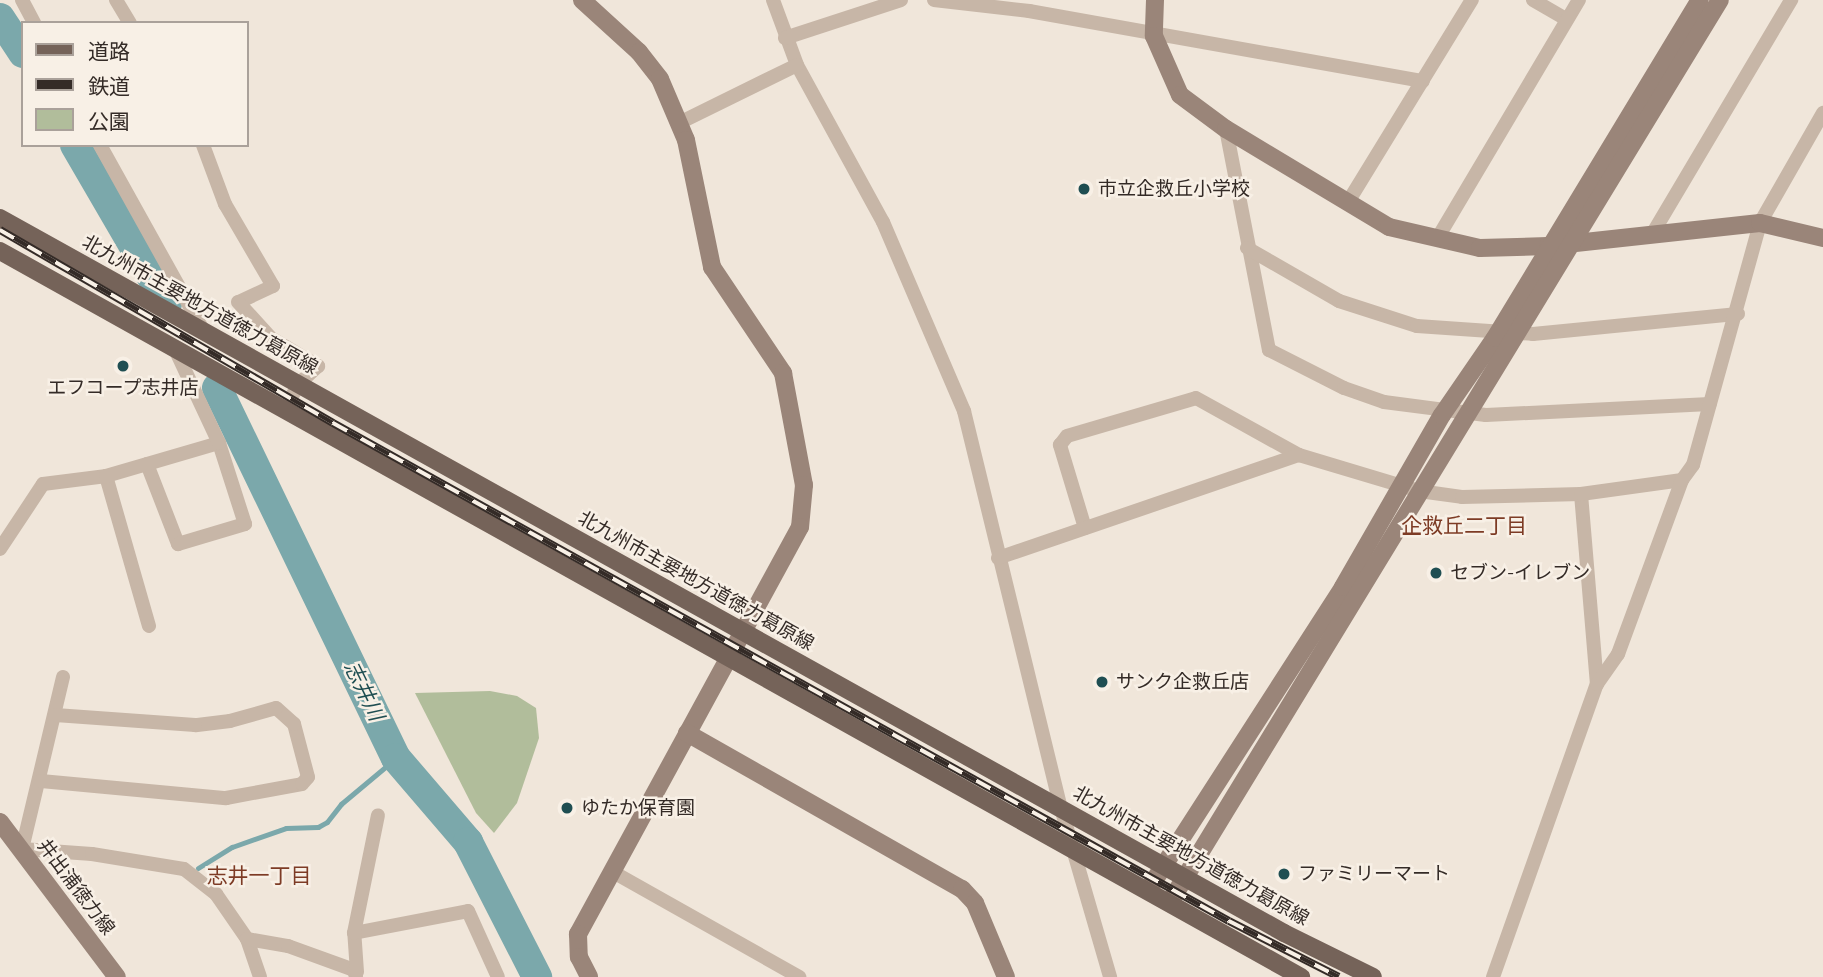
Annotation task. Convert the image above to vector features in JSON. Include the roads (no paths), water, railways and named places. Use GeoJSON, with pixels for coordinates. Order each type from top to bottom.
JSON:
{"type":"FeatureCollection","features":[{"type":"Feature","properties":{"kind":"main road","name":"北九州市主要地方道徳力葛原線"},"geometry":{"type":"LineString","coordinates":[[0,218],[205,335],[299,384],[1164,865],[1373,977]]}},
{"type":"Feature","properties":{"kind":"main road"},"geometry":{"type":"LineString","coordinates":[[0,251],[963,786],[1078,856],[1148,890],[1301,977]]}},
{"type":"Feature","properties":{"kind":"street"},"geometry":{"type":"LineString","coordinates":[[22,0],[33,21]]}},
{"type":"Feature","properties":{"kind":"street"},"geometry":{"type":"LineString","coordinates":[[116,0],[129,21]]}},
{"type":"Feature","properties":{"kind":"street"},"geometry":{"type":"LineString","coordinates":[[582,0],[639,52],[660,79],[679,123],[712,267],[783,373],[804,485],[800,527],[741,630],[729,657],[578,934],[579,957],[589,977]]}},
{"type":"Feature","properties":{"kind":"street"},"geometry":{"type":"LineString","coordinates":[[773,0],[797,65],[883,222],[964,411],[1061,808],[1078,856],[1110,977]]}},
{"type":"Feature","properties":{"kind":"street"},"geometry":{"type":"LineString","coordinates":[[785,38],[901,0]]}},
{"type":"Feature","properties":{"kind":"street"},"geometry":{"type":"LineString","coordinates":[[934,0],[1029,10],[1154,36],[1423,81]]}},
{"type":"Feature","properties":{"kind":"street"},"geometry":{"type":"LineString","coordinates":[[1155,0],[1154,36],[1180,95],[1226,129],[1389,227],[1480,248],[1548,246],[1654,231],[1760,223],[1823,238]]}},
{"type":"Feature","properties":{"kind":"street"},"geometry":{"type":"LineString","coordinates":[[1348,202],[1472,0]]}},
{"type":"Feature","properties":{"kind":"street"},"geometry":{"type":"LineString","coordinates":[[1533,0],[1567,20]]}},
{"type":"Feature","properties":{"kind":"street"},"geometry":{"type":"LineString","coordinates":[[1437,239],[1579,0]]}},
{"type":"Feature","properties":{"kind":"street"},"geometry":{"type":"LineString","coordinates":[[1148,890],[1410,490],[1519,333],[1569,242],[1720,0]]}},
{"type":"Feature","properties":{"kind":"street"},"geometry":{"type":"LineString","coordinates":[[1654,231],[1791,0]]}},
{"type":"Feature","properties":{"kind":"street"},"geometry":{"type":"LineString","coordinates":[[1170,902],[1410,490],[1446,410],[1499,332],[1693,3]]}},
{"type":"Feature","properties":{"kind":"street"},"geometry":{"type":"LineString","coordinates":[[679,123],[797,65]]}},
{"type":"Feature","properties":{"kind":"street"},"geometry":{"type":"LineString","coordinates":[[1493,977],[1597,684],[1618,653],[1682,481],[1693,465],[1738,314],[1760,223],[1823,113]]}},
{"type":"Feature","properties":{"kind":"street"},"geometry":{"type":"LineString","coordinates":[[1226,129],[1247,248],[1269,349],[1384,402],[1466,413],[1710,404]]}},
{"type":"Feature","properties":{"kind":"street"},"geometry":{"type":"LineString","coordinates":[[101,147],[205,335]]}},
{"type":"Feature","properties":{"kind":"street"},"geometry":{"type":"LineString","coordinates":[[204,147],[225,205],[273,286],[238,302],[271,338],[318,366],[299,384],[285,408]]}},
{"type":"Feature","properties":{"kind":"street"},"geometry":{"type":"LineString","coordinates":[[1247,248],[1328,295],[1375,314],[1417,326],[1519,333],[1738,314]]}},
{"type":"Feature","properties":{"kind":"street"},"geometry":{"type":"LineString","coordinates":[[147,464],[178,544],[245,524],[219,443],[174,346]]}},
{"type":"Feature","properties":{"kind":"street"},"geometry":{"type":"LineString","coordinates":[[1085,528],[1060,452],[1068,436],[1196,398],[1299,455],[1410,490],[1462,497],[1581,494],[1682,481]]}},
{"type":"Feature","properties":{"kind":"street"},"geometry":{"type":"LineString","coordinates":[[0,549],[43,484],[106,476],[219,443]]}},
{"type":"Feature","properties":{"kind":"street"},"geometry":{"type":"LineString","coordinates":[[998,558],[1299,455]]}},
{"type":"Feature","properties":{"kind":"street"},"geometry":{"type":"LineString","coordinates":[[106,476],[149,625]]}},
{"type":"Feature","properties":{"kind":"street"},"geometry":{"type":"LineString","coordinates":[[1581,494],[1597,684]]}},
{"type":"Feature","properties":{"kind":"street"},"geometry":{"type":"LineString","coordinates":[[63,677],[41,781],[22,849],[92,854],[184,869],[216,894],[247,939],[260,977]]}},
{"type":"Feature","properties":{"kind":"street"},"geometry":{"type":"LineString","coordinates":[[41,781],[226,798],[302,785],[308,777],[294,724],[276,708],[230,721],[195,725],[55,715]]}},
{"type":"Feature","properties":{"kind":"street"},"geometry":{"type":"LineString","coordinates":[[687,733],[962,889],[975,903],[1006,977]]}},
{"type":"Feature","properties":{"kind":"street"},"geometry":{"type":"LineString","coordinates":[[247,939],[288,946],[357,975],[354,933],[378,815]]}},
{"type":"Feature","properties":{"kind":"street","name":"井出浦徳力線"},"geometry":{"type":"LineString","coordinates":[[0,822],[117,977]]}},
{"type":"Feature","properties":{"kind":"street"},"geometry":{"type":"LineString","coordinates":[[613,872],[799,977]]}},
{"type":"Feature","properties":{"kind":"street"},"geometry":{"type":"LineString","coordinates":[[354,933],[468,911],[498,977]]}},
{"type":"Feature","properties":{"kind":"waterway","name":"志井川"},"geometry":{"type":"LineString","coordinates":[[0,18],[21,50]]}},
{"type":"Feature","properties":{"kind":"waterway","name":"志井川"},"geometry":{"type":"LineString","coordinates":[[76,147],[167,303]]}},
{"type":"Feature","properties":{"kind":"waterway","name":"志井川"},"geometry":{"type":"LineString","coordinates":[[217,388],[396,758],[468,842],[537,977]]}},
{"type":"Feature","properties":{"kind":"waterway"},"geometry":{"type":"LineString","coordinates":[[198,868],[232,847],[286,828],[318,827],[327,822],[341,804],[396,758]]}},
{"type":"Feature","properties":{"kind":"railway"},"geometry":{"type":"LineString","coordinates":[[0,230],[333,423],[1229,921],[1339,977]]}},
{"type":"Feature","properties":{"kind":"place","name":"市立企救丘小学校"},"geometry":{"type":"Point","coordinates":[1084,189]}},
{"type":"Feature","properties":{"kind":"place","name":"エフコープ志井店"},"geometry":{"type":"Point","coordinates":[123,366]}},
{"type":"Feature","properties":{"kind":"place","name":"セブン-イレブン"},"geometry":{"type":"Point","coordinates":[1436,573]}},
{"type":"Feature","properties":{"kind":"place","name":"サンク企救丘店"},"geometry":{"type":"Point","coordinates":[1102,682]}},
{"type":"Feature","properties":{"kind":"place","name":"ゆたか保育園"},"geometry":{"type":"Point","coordinates":[567,808]}},
{"type":"Feature","properties":{"kind":"place","name":"ファミリーマート"},"geometry":{"type":"Point","coordinates":[1284,874]}},
{"type":"Feature","properties":{"kind":"district","name":"企救丘二丁目"},"geometry":{"type":"Point","coordinates":[1464,526]}},
{"type":"Feature","properties":{"kind":"district","name":"志井一丁目"},"geometry":{"type":"Point","coordinates":[259,876]}}]}
